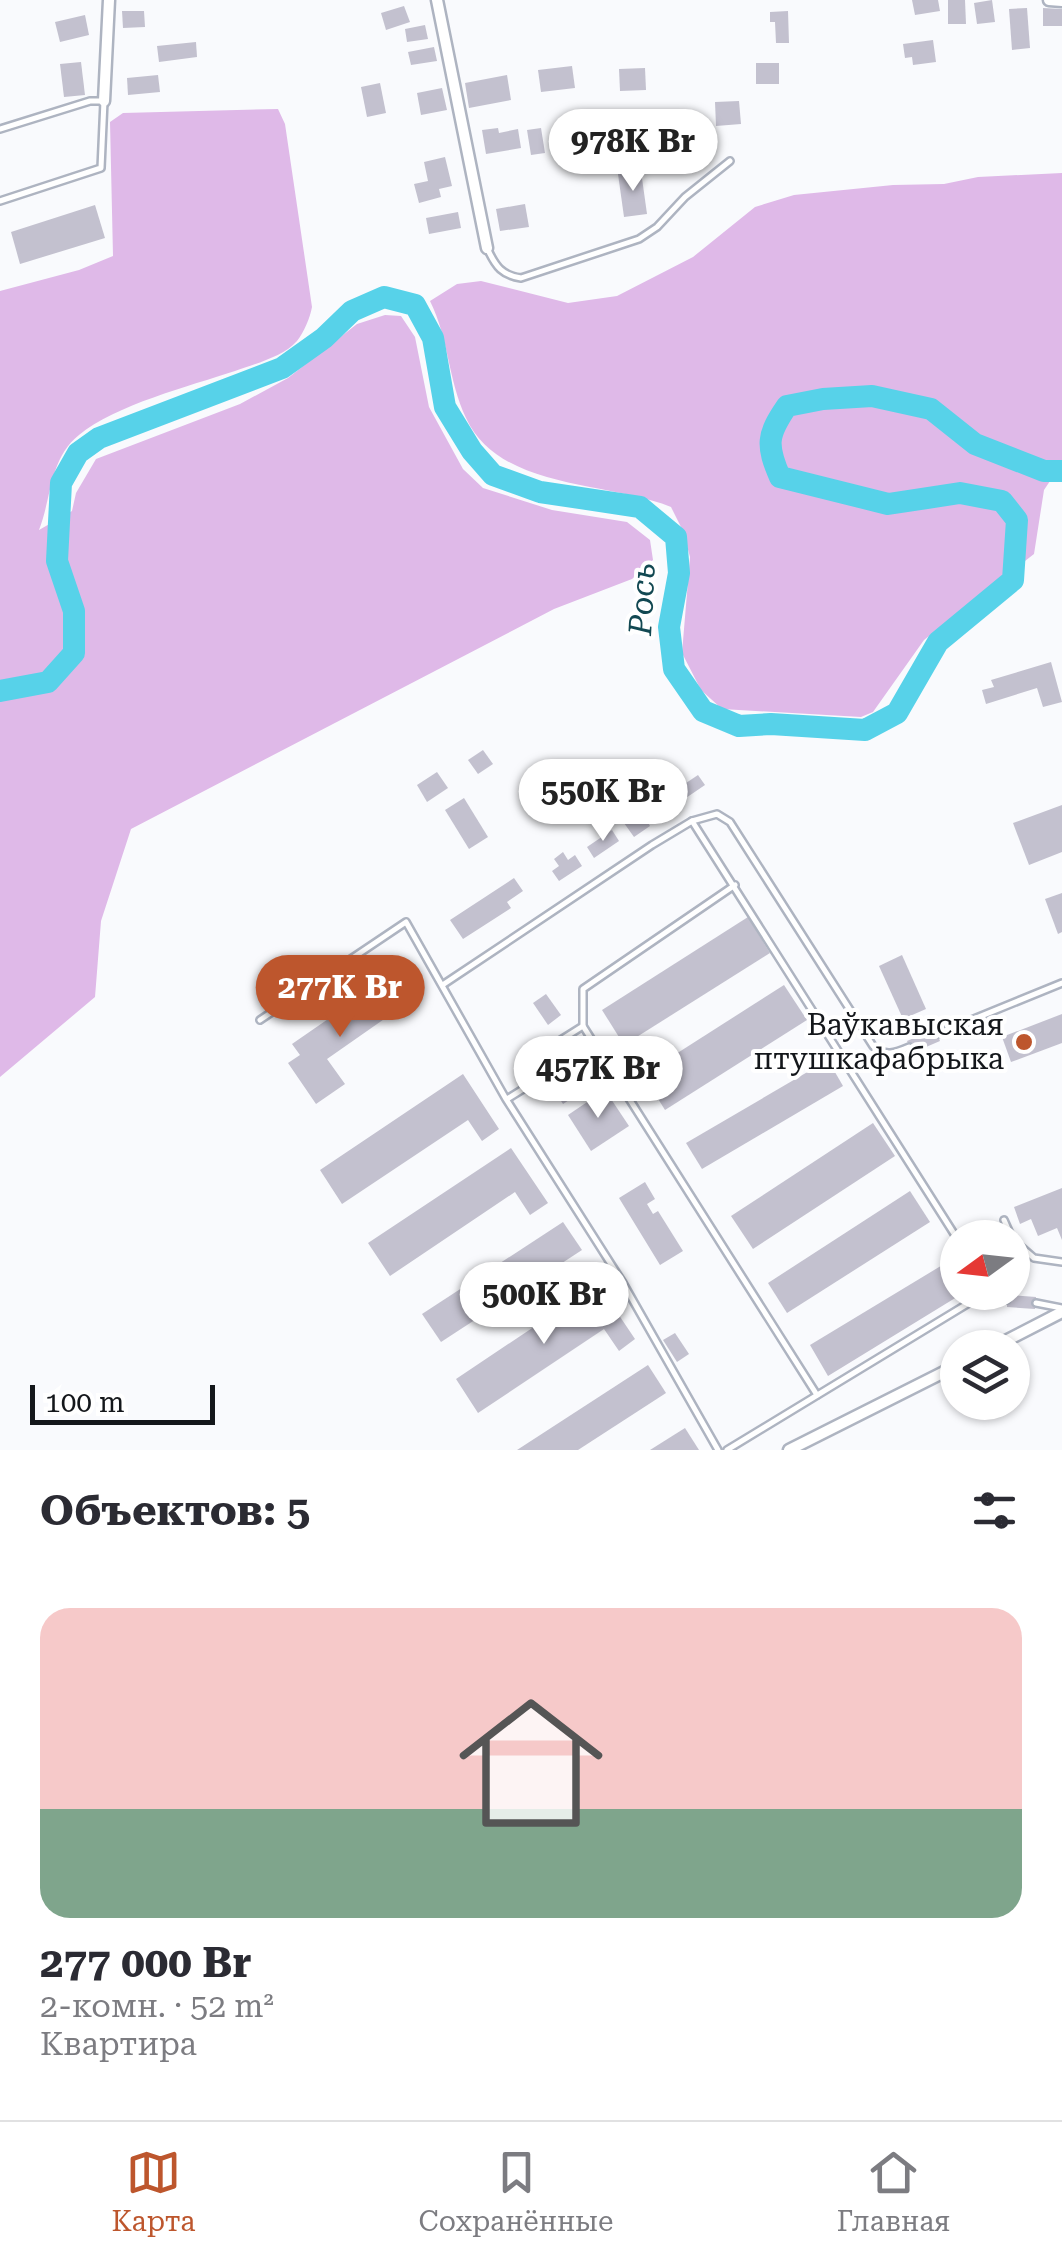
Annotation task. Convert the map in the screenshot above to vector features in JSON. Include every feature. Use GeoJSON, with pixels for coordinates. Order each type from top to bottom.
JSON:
{"type":"FeatureCollection","features":[{"type":"Feature","properties":{"kind":"street"},"geometry":{"type":"LineString","coordinates":[[104,101],[109,0]]}},
{"type":"Feature","properties":{"kind":"street"},"geometry":{"type":"LineString","coordinates":[[437,0],[487,248]]}},
{"type":"Feature","properties":{"kind":"street"},"geometry":{"type":"LineString","coordinates":[[1049,0],[1062,1]]}},
{"type":"Feature","properties":{"kind":"street"},"geometry":{"type":"LineString","coordinates":[[1025,1330],[1062,1310]]}},
{"type":"Feature","properties":{"kind":"street"},"geometry":{"type":"LineString","coordinates":[[788,1450],[940,1374]]}},
{"type":"Feature","properties":{"kind":"lane"},"geometry":{"type":"LineString","coordinates":[[0,129],[90,101],[104,101],[102,168],[0,202]]}},
{"type":"Feature","properties":{"kind":"lane"},"geometry":{"type":"LineString","coordinates":[[487,248],[496,268],[521,278],[639,239],[730,161]]}},
{"type":"Feature","properties":{"kind":"lane"},"geometry":{"type":"LineString","coordinates":[[444,984],[692,821],[717,814],[730,822],[873,1046],[891,1054],[910,1047]]}},
{"type":"Feature","properties":{"kind":"lane"},"geometry":{"type":"LineString","coordinates":[[692,821],[945,1220]]}},
{"type":"Feature","properties":{"kind":"lane"},"geometry":{"type":"LineString","coordinates":[[735,885],[583,989],[583,1026],[817,1394]]}},
{"type":"Feature","properties":{"kind":"lane"},"geometry":{"type":"LineString","coordinates":[[260,1020],[406,922],[506,1099],[623,1283],[718,1450]]}},
{"type":"Feature","properties":{"kind":"lane"},"geometry":{"type":"LineString","coordinates":[[937,1034],[1062,984]]}},
{"type":"Feature","properties":{"kind":"lane"},"geometry":{"type":"LineString","coordinates":[[506,1099],[528,1086],[522,1065],[583,1026]]}},
{"type":"Feature","properties":{"kind":"lane"},"geometry":{"type":"LineString","coordinates":[[1030,1254],[1062,1262]]}},
{"type":"Feature","properties":{"kind":"lane"},"geometry":{"type":"LineString","coordinates":[[1036,1303],[1062,1310]]}},
{"type":"Feature","properties":{"kind":"lane"},"geometry":{"type":"LineString","coordinates":[[727,1450],[959,1310]]}},
{"type":"Feature","properties":{"kind":"shaded area"},"geometry":{"type":"Polygon","coordinates":[[[278,109],[285,124],[312,307],[302,333],[291,347],[276,356],[112,414],[79,435],[62,455],[39,530],[72,511],[76,493],[96,459],[240,404],[288,378],[357,324],[385,315],[401,316],[415,337],[429,407],[463,469],[483,488],[552,510],[627,522],[650,540],[653,560],[632,579],[554,609],[131,829],[101,921],[95,997],[0,1077],[0,291],[79,270],[113,256],[110,122],[123,113],[278,109]]]}},
{"type":"Feature","properties":{"kind":"shaded area"},"geometry":{"type":"Polygon","coordinates":[[[1062,173],[1062,463],[1044,490],[1034,554],[924,640],[873,712],[861,717],[722,709],[701,690],[682,653],[690,557],[671,507],[557,480],[503,459],[482,441],[466,418],[430,301],[457,284],[481,281],[568,303],[617,296],[693,257],[755,207],[794,195],[1062,173]]]}},
{"type":"Feature","properties":{"kind":"building"},"geometry":{"type":"Polygon","coordinates":[[[912,0],[938,0],[940,11],[915,15],[912,0]]]}},
{"type":"Feature","properties":{"kind":"building"},"geometry":{"type":"Polygon","coordinates":[[[948,0],[965,0],[966,24],[948,24],[948,0]]]}},
{"type":"Feature","properties":{"kind":"building"},"geometry":{"type":"Polygon","coordinates":[[[992,0],[995,22],[977,24],[974,3],[992,0]]]}},
{"type":"Feature","properties":{"kind":"building"},"geometry":{"type":"Polygon","coordinates":[[[404,6],[410,22],[386,30],[381,13],[404,6]]]}},
{"type":"Feature","properties":{"kind":"building"},"geometry":{"type":"Polygon","coordinates":[[[1027,8],[1030,48],[1012,50],[1009,9],[1027,8]]]}},
{"type":"Feature","properties":{"kind":"building"},"geometry":{"type":"Polygon","coordinates":[[[1043,8],[1062,9],[1062,26],[1043,26],[1043,8]]]}},
{"type":"Feature","properties":{"kind":"building"},"geometry":{"type":"Polygon","coordinates":[[[122,11],[144,11],[145,27],[123,28],[122,11]]]}},
{"type":"Feature","properties":{"kind":"building"},"geometry":{"type":"Polygon","coordinates":[[[788,11],[789,43],[776,43],[775,22],[770,22],[770,12],[788,11]]]}},
{"type":"Feature","properties":{"kind":"building"},"geometry":{"type":"Polygon","coordinates":[[[85,15],[89,35],[60,42],[55,22],[85,15]]]}},
{"type":"Feature","properties":{"kind":"building"},"geometry":{"type":"Polygon","coordinates":[[[425,25],[428,39],[407,42],[405,29],[425,25]]]}},
{"type":"Feature","properties":{"kind":"building"},"geometry":{"type":"Polygon","coordinates":[[[933,40],[936,62],[913,65],[912,57],[905,58],[903,44],[933,40]]]}},
{"type":"Feature","properties":{"kind":"building"},"geometry":{"type":"Polygon","coordinates":[[[196,42],[197,57],[159,62],[157,46],[196,42]]]}},
{"type":"Feature","properties":{"kind":"building"},"geometry":{"type":"Polygon","coordinates":[[[434,47],[437,61],[411,65],[408,52],[434,47]]]}},
{"type":"Feature","properties":{"kind":"building"},"geometry":{"type":"Polygon","coordinates":[[[81,62],[85,95],[64,97],[60,64],[81,62]]]}},
{"type":"Feature","properties":{"kind":"building"},"geometry":{"type":"Polygon","coordinates":[[[756,63],[779,63],[779,84],[756,84],[756,63]]]}},
{"type":"Feature","properties":{"kind":"building"},"geometry":{"type":"Polygon","coordinates":[[[572,66],[575,88],[541,92],[538,70],[572,66]]]}},
{"type":"Feature","properties":{"kind":"building"},"geometry":{"type":"Polygon","coordinates":[[[645,68],[646,90],[620,91],[619,69],[645,68]]]}},
{"type":"Feature","properties":{"kind":"building"},"geometry":{"type":"Polygon","coordinates":[[[158,75],[160,92],[128,95],[127,78],[158,75]]]}},
{"type":"Feature","properties":{"kind":"building"},"geometry":{"type":"Polygon","coordinates":[[[507,75],[511,100],[469,108],[465,83],[507,75]]]}},
{"type":"Feature","properties":{"kind":"building"},"geometry":{"type":"Polygon","coordinates":[[[380,83],[386,113],[367,117],[361,87],[380,83]]]}},
{"type":"Feature","properties":{"kind":"building"},"geometry":{"type":"Polygon","coordinates":[[[442,88],[447,110],[421,115],[417,93],[442,88]]]}},
{"type":"Feature","properties":{"kind":"building"},"geometry":{"type":"Polygon","coordinates":[[[739,101],[741,124],[716,126],[715,102],[739,101]]]}},
{"type":"Feature","properties":{"kind":"building"},"geometry":{"type":"Polygon","coordinates":[[[617,121],[619,142],[597,144],[595,123],[617,121]]]}},
{"type":"Feature","properties":{"kind":"building"},"geometry":{"type":"Polygon","coordinates":[[[498,128],[499,133],[518,129],[521,148],[486,154],[482,130],[498,128]]]}},
{"type":"Feature","properties":{"kind":"building"},"geometry":{"type":"Polygon","coordinates":[[[541,128],[545,153],[531,155],[527,130],[541,128]]]}},
{"type":"Feature","properties":{"kind":"building"},"geometry":{"type":"Polygon","coordinates":[[[692,140],[695,166],[680,168],[677,142],[692,140]]]}},
{"type":"Feature","properties":{"kind":"building"},"geometry":{"type":"Polygon","coordinates":[[[585,144],[587,161],[569,164],[567,147],[585,144]]]}},
{"type":"Feature","properties":{"kind":"building"},"geometry":{"type":"Polygon","coordinates":[[[445,157],[452,186],[439,189],[441,197],[419,203],[414,184],[428,181],[424,162],[445,157]]]}},
{"type":"Feature","properties":{"kind":"building"},"geometry":{"type":"Polygon","coordinates":[[[641,171],[647,214],[624,217],[618,174],[641,171]]]}},
{"type":"Feature","properties":{"kind":"building"},"geometry":{"type":"Polygon","coordinates":[[[525,204],[529,227],[500,231],[496,209],[525,204]]]}},
{"type":"Feature","properties":{"kind":"building"},"geometry":{"type":"Polygon","coordinates":[[[95,205],[105,238],[20,264],[11,232],[95,205]]]}},
{"type":"Feature","properties":{"kind":"building"},"geometry":{"type":"Polygon","coordinates":[[[458,212],[461,228],[429,234],[426,218],[458,212]]]}},
{"type":"Feature","properties":{"kind":"building"},"geometry":{"type":"Polygon","coordinates":[[[1051,662],[1062,702],[1043,707],[1037,688],[986,704],[982,690],[994,687],[991,680],[1051,662]]]}},
{"type":"Feature","properties":{"kind":"building"},"geometry":{"type":"Polygon","coordinates":[[[483,750],[493,764],[478,774],[468,760],[483,750]]]}},
{"type":"Feature","properties":{"kind":"building"},"geometry":{"type":"Polygon","coordinates":[[[437,772],[448,788],[427,802],[417,785],[437,772]]]}},
{"type":"Feature","properties":{"kind":"building"},"geometry":{"type":"Polygon","coordinates":[[[698,775],[705,785],[680,802],[674,791],[698,775]]]}},
{"type":"Feature","properties":{"kind":"building"},"geometry":{"type":"Polygon","coordinates":[[[464,798],[488,837],[469,849],[445,810],[464,798]]]}},
{"type":"Feature","properties":{"kind":"building"},"geometry":{"type":"Polygon","coordinates":[[[650,804],[656,812],[646,819],[650,826],[634,837],[624,823],[650,804]]]}},
{"type":"Feature","properties":{"kind":"building"},"geometry":{"type":"Polygon","coordinates":[[[1062,805],[1062,852],[1029,865],[1013,823],[1062,805]]]}},
{"type":"Feature","properties":{"kind":"building"},"geometry":{"type":"Polygon","coordinates":[[[612,830],[619,841],[594,858],[587,847],[612,830]]]}},
{"type":"Feature","properties":{"kind":"building"},"geometry":{"type":"Polygon","coordinates":[[[563,852],[568,860],[575,855],[582,866],[559,881],[552,871],[559,866],[554,859],[563,852]]]}},
{"type":"Feature","properties":{"kind":"building"},"geometry":{"type":"Polygon","coordinates":[[[514,878],[523,891],[507,902],[511,908],[463,939],[450,920],[514,878]]]}},
{"type":"Feature","properties":{"kind":"building"},"geometry":{"type":"Polygon","coordinates":[[[1062,893],[1062,932],[1058,934],[1045,899],[1062,893]]]}},
{"type":"Feature","properties":{"kind":"building"},"geometry":{"type":"Polygon","coordinates":[[[748,917],[770,953],[624,1045],[602,1010],[748,917]]]}},
{"type":"Feature","properties":{"kind":"building"},"geometry":{"type":"Polygon","coordinates":[[[902,955],[926,1009],[903,1019],[879,966],[902,955]]]}},
{"type":"Feature","properties":{"kind":"building"},"geometry":{"type":"Polygon","coordinates":[[[396,981],[410,1001],[327,1059],[345,1084],[316,1104],[288,1063],[300,1055],[292,1044],[360,997],[364,1003],[396,981]]]}},
{"type":"Feature","properties":{"kind":"building"},"geometry":{"type":"Polygon","coordinates":[[[784,985],[807,1020],[665,1110],[643,1075],[784,985]]]}},
{"type":"Feature","properties":{"kind":"building"},"geometry":{"type":"Polygon","coordinates":[[[546,994],[561,1015],[548,1025],[533,1003],[546,994]]]}},
{"type":"Feature","properties":{"kind":"building"},"geometry":{"type":"Polygon","coordinates":[[[1062,1014],[1062,1043],[1011,1062],[1002,1037],[1062,1014]]]}},
{"type":"Feature","properties":{"kind":"building"},"geometry":{"type":"Polygon","coordinates":[[[935,1029],[940,1041],[912,1053],[907,1041],[935,1029]]]}},
{"type":"Feature","properties":{"kind":"building"},"geometry":{"type":"Polygon","coordinates":[[[580,1050],[595,1074],[585,1080],[589,1087],[563,1104],[552,1087],[566,1077],[558,1064],[580,1050]]]}},
{"type":"Feature","properties":{"kind":"building"},"geometry":{"type":"Polygon","coordinates":[[[828,1060],[843,1086],[702,1169],[686,1143],[828,1060]]]}},
{"type":"Feature","properties":{"kind":"building"},"geometry":{"type":"Polygon","coordinates":[[[463,1074],[499,1129],[482,1141],[468,1120],[342,1204],[320,1170],[463,1074]]]}},
{"type":"Feature","properties":{"kind":"building"},"geometry":{"type":"Polygon","coordinates":[[[605,1090],[629,1126],[591,1151],[568,1115],[605,1090]]]}},
{"type":"Feature","properties":{"kind":"building"},"geometry":{"type":"Polygon","coordinates":[[[873,1123],[895,1156],[753,1249],[731,1216],[873,1123]]]}},
{"type":"Feature","properties":{"kind":"building"},"geometry":{"type":"Polygon","coordinates":[[[511,1148],[548,1203],[530,1215],[515,1192],[390,1276],[368,1243],[511,1148]]]}},
{"type":"Feature","properties":{"kind":"building"},"geometry":{"type":"Polygon","coordinates":[[[645,1182],[655,1199],[647,1204],[653,1214],[658,1211],[683,1251],[660,1265],[619,1198],[645,1182]]]}},
{"type":"Feature","properties":{"kind":"building"},"geometry":{"type":"Polygon","coordinates":[[[1062,1188],[1062,1240],[1057,1228],[1038,1236],[1031,1219],[1019,1220],[1014,1207],[1062,1188]]]}},
{"type":"Feature","properties":{"kind":"building"},"geometry":{"type":"Polygon","coordinates":[[[910,1191],[930,1222],[787,1313],[768,1283],[910,1191]]]}},
{"type":"Feature","properties":{"kind":"building"},"geometry":{"type":"Polygon","coordinates":[[[563,1222],[582,1250],[441,1342],[422,1314],[563,1222]]]}},
{"type":"Feature","properties":{"kind":"building"},"geometry":{"type":"Polygon","coordinates":[[[940,1266],[940,1307],[828,1376],[810,1345],[940,1266]]]}},
{"type":"Feature","properties":{"kind":"building"},"geometry":{"type":"Polygon","coordinates":[[[598,1284],[635,1339],[619,1351],[604,1329],[478,1413],[456,1379],[598,1284]]]}},
{"type":"Feature","properties":{"kind":"building"},"geometry":{"type":"Polygon","coordinates":[[[1030,1297],[1036,1297],[1035,1309],[1030,1309],[1030,1297]]]}},
{"type":"Feature","properties":{"kind":"building"},"geometry":{"type":"Polygon","coordinates":[[[675,1333],[689,1354],[677,1362],[663,1340],[675,1333]]]}},
{"type":"Feature","properties":{"kind":"building"},"geometry":{"type":"Polygon","coordinates":[[[648,1365],[666,1393],[578,1450],[517,1450],[648,1365]]]}},
{"type":"Feature","properties":{"kind":"building"},"geometry":{"type":"Polygon","coordinates":[[[685,1428],[699,1450],[650,1450],[685,1428]]]}},
{"type":"Feature","properties":{"kind":"waterway","name":"Рось"},"geometry":{"type":"LineString","coordinates":[[0,691],[48,682],[74,653],[74,611],[57,561],[61,483],[78,453],[99,438],[282,368],[324,338],[352,311],[384,297],[415,305],[433,338],[445,407],[472,451],[493,475],[540,492],[640,507],[676,537],[679,573],[669,627],[674,669],[703,711],[739,726],[771,724],[865,730],[897,713],[938,642],[1013,580],[1017,520],[1002,501],[960,493],[888,504],[780,477],[771,440],[787,406],[872,396],[931,409],[975,444],[1044,471],[1062,471]]}},
{"type":"Feature","properties":{"kind":"place","name":"Ваўкавыская птушкафабрыка"},"geometry":{"type":"Point","coordinates":[1024,1042]}}]}
